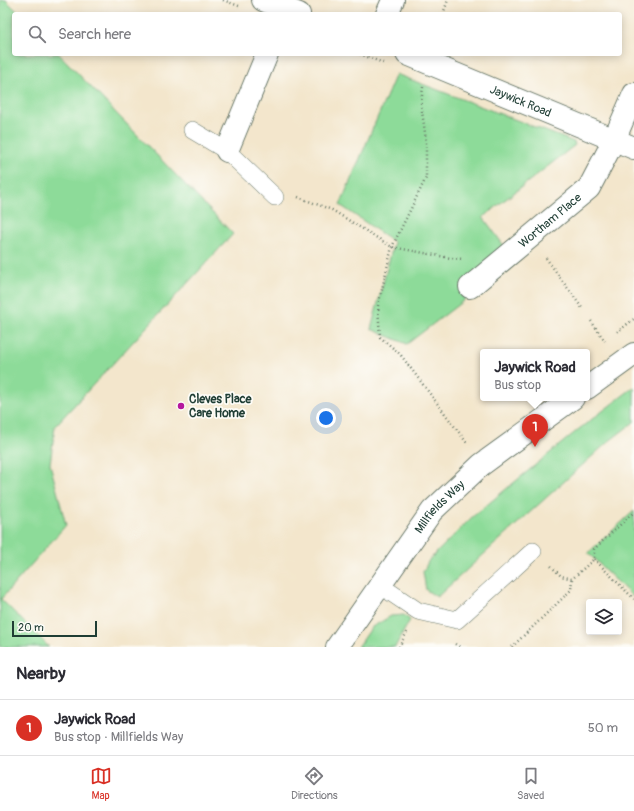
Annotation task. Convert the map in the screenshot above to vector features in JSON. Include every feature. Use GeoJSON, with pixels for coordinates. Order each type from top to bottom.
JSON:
{"type":"FeatureCollection","features":[{"type":"Feature","properties":{"kind":"street"},"geometry":{"type":"LineString","coordinates":[[263,0],[289,12]]}},
{"type":"Feature","properties":{"kind":"street"},"geometry":{"type":"LineString","coordinates":[[388,12],[392,0]]}},
{"type":"Feature","properties":{"kind":"street"},"geometry":{"type":"LineString","coordinates":[[227,151],[266,56]]}},
{"type":"Feature","properties":{"kind":"street","name":"Jaywick Road"},"geometry":{"type":"LineString","coordinates":[[416,58],[634,148]]}},
{"type":"Feature","properties":{"kind":"street","name":"Wortham Place"},"geometry":{"type":"LineString","coordinates":[[470,287],[589,188],[614,140],[634,94]]}},
{"type":"Feature","properties":{"kind":"street"},"geometry":{"type":"LineString","coordinates":[[590,386],[634,354]]}},
{"type":"Feature","properties":{"kind":"street","name":"Millfields Way"},"geometry":{"type":"LineString","coordinates":[[337,647],[432,511],[481,465],[569,401]]}},
{"type":"Feature","properties":{"kind":"lane"},"geometry":{"type":"LineString","coordinates":[[192,130],[227,151],[275,197]]}},
{"type":"Feature","properties":{"kind":"lane"},"geometry":{"type":"LineString","coordinates":[[381,586],[418,611],[457,620],[533,551]]}},
{"type":"Feature","properties":{"kind":"path"},"geometry":{"type":"LineString","coordinates":[[444,12],[448,0]]}},
{"type":"Feature","properties":{"kind":"path"},"geometry":{"type":"LineString","coordinates":[[416,58],[426,140],[426,178],[392,247],[378,306],[380,337],[400,354],[468,445]]}},
{"type":"Feature","properties":{"kind":"path"},"geometry":{"type":"LineString","coordinates":[[275,197],[292,195],[332,210],[392,247],[451,258],[503,259]]}},
{"type":"Feature","properties":{"kind":"path"},"geometry":{"type":"LineString","coordinates":[[531,236],[582,308]]}},
{"type":"Feature","properties":{"kind":"path"},"geometry":{"type":"LineString","coordinates":[[591,321],[605,341]]}},
{"type":"Feature","properties":{"kind":"path"},"geometry":{"type":"LineString","coordinates":[[634,512],[594,549],[594,559],[634,599]]}},
{"type":"Feature","properties":{"kind":"path"},"geometry":{"type":"LineString","coordinates":[[512,647],[571,590],[572,579],[594,559]]}},
{"type":"Feature","properties":{"kind":"green space"},"geometry":{"type":"Polygon","coordinates":[[[0,0],[6,0],[18,12],[12,12],[12,56],[61,56],[233,234],[55,426],[50,464],[66,525],[1,599],[49,647],[0,647],[0,0]]]}},
{"type":"Feature","properties":{"kind":"green space"},"geometry":{"type":"Polygon","coordinates":[[[396,74],[574,142],[575,145],[483,217],[507,250],[463,301],[407,344],[371,329],[394,242],[340,205],[396,74]]]}},
{"type":"Feature","properties":{"kind":"green space"},"geometry":{"type":"Polygon","coordinates":[[[634,387],[634,422],[608,442],[437,597],[426,590],[423,572],[429,560],[471,518],[579,429],[634,387]]]}},
{"type":"Feature","properties":{"kind":"green space"},"geometry":{"type":"Polygon","coordinates":[[[634,511],[634,598],[588,553],[634,511]]]}},
{"type":"Feature","properties":{"kind":"green space"},"geometry":{"type":"Polygon","coordinates":[[[404,615],[410,620],[395,647],[358,647],[372,627],[391,616],[404,615]]]}},
{"type":"Feature","properties":{"kind":"place","name":"Cleves Place Care Home"},"geometry":{"type":"Point","coordinates":[181,406]}},
{"type":"Feature","properties":{"kind":"place","name":"Jaywick Road"},"geometry":{"type":"Point","coordinates":[535,447]}}]}
